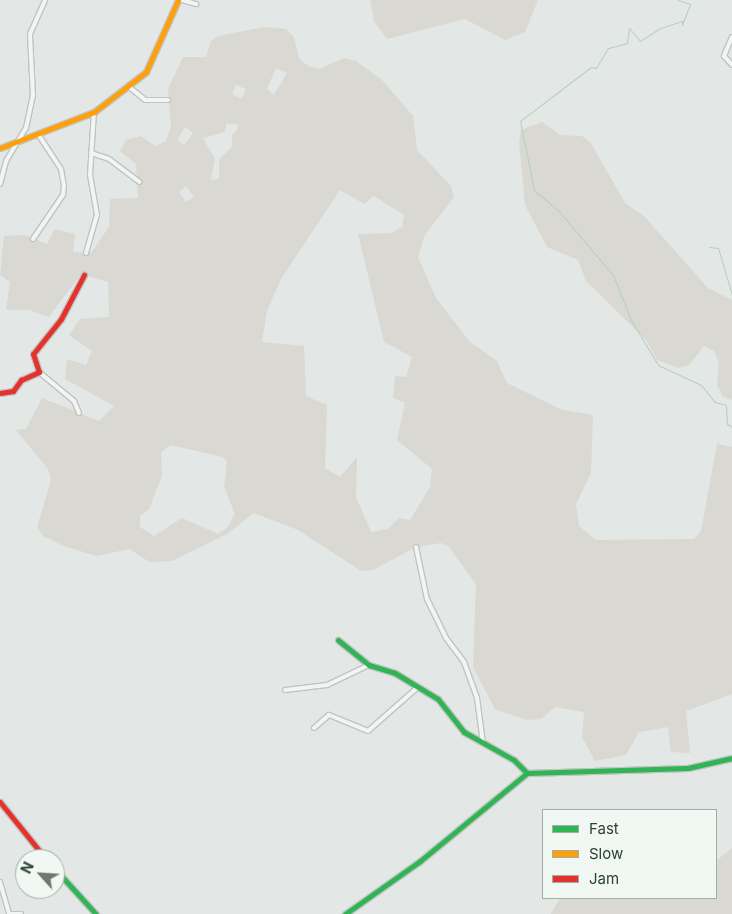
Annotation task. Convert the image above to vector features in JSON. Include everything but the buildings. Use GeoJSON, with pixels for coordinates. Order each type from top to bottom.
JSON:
{"type":"FeatureCollection","features":[{"type":"Feature","properties":{"kind":"street"},"geometry":{"type":"LineString","coordinates":[[0,184],[6,161],[17,143],[32,102],[30,34],[45,0]]}},
{"type":"Feature","properties":{"kind":"street"},"geometry":{"type":"LineString","coordinates":[[2,147],[17,143],[94,112],[128,86],[155,60],[180,0],[196,4]]}},
{"type":"Feature","properties":{"kind":"street"},"geometry":{"type":"LineString","coordinates":[[732,37],[724,56],[732,66]]}},
{"type":"Feature","properties":{"kind":"street"},"geometry":{"type":"LineString","coordinates":[[128,86],[145,100],[168,100]]}},
{"type":"Feature","properties":{"kind":"street"},"geometry":{"type":"LineString","coordinates":[[86,253],[96,215],[91,153],[94,112]]}},
{"type":"Feature","properties":{"kind":"street"},"geometry":{"type":"LineString","coordinates":[[33,239],[63,195],[64,186],[58,163],[38,134]]}},
{"type":"Feature","properties":{"kind":"street"},"geometry":{"type":"LineString","coordinates":[[91,153],[109,159],[139,182]]}},
{"type":"Feature","properties":{"kind":"street"},"geometry":{"type":"LineString","coordinates":[[79,413],[74,401],[39,372],[33,354],[61,319],[84,275]]}},
{"type":"Feature","properties":{"kind":"street"},"geometry":{"type":"LineString","coordinates":[[0,393],[13,391],[21,380],[39,372]]}},
{"type":"Feature","properties":{"kind":"street"},"geometry":{"type":"LineString","coordinates":[[416,547],[427,599],[446,638],[464,662],[477,698],[483,742]]}},
{"type":"Feature","properties":{"kind":"street"},"geometry":{"type":"LineString","coordinates":[[338,640],[369,665],[438,698],[464,732],[521,764],[527,773]]}},
{"type":"Feature","properties":{"kind":"street"},"geometry":{"type":"LineString","coordinates":[[285,690],[327,685],[369,665]]}},
{"type":"Feature","properties":{"kind":"street"},"geometry":{"type":"LineString","coordinates":[[314,728],[329,715],[368,731],[418,687]]}},
{"type":"Feature","properties":{"kind":"street"},"geometry":{"type":"LineString","coordinates":[[345,914],[426,856],[527,773],[688,768],[732,758]]}},
{"type":"Feature","properties":{"kind":"street"},"geometry":{"type":"LineString","coordinates":[[0,802],[38,849]]}},
{"type":"Feature","properties":{"kind":"street"},"geometry":{"type":"LineString","coordinates":[[65,880],[96,914]]}},
{"type":"Feature","properties":{"kind":"street"},"geometry":{"type":"LineString","coordinates":[[0,882],[10,914],[21,914]]}},
{"type":"Feature","properties":{"kind":"shaded area"},"geometry":{"type":"Polygon","coordinates":[[[370,0],[538,0],[525,32],[505,40],[465,19],[387,39],[374,21],[370,0]]]}},
{"type":"Feature","properties":{"kind":"shaded area"},"geometry":{"type":"Polygon","coordinates":[[[264,27],[286,29],[294,37],[299,59],[308,66],[319,69],[344,58],[356,61],[383,81],[413,116],[417,150],[451,186],[454,197],[425,235],[418,257],[436,298],[470,342],[497,361],[507,383],[562,410],[593,415],[591,473],[576,504],[579,526],[596,540],[694,539],[701,531],[717,444],[732,447],[732,694],[686,711],[690,753],[671,752],[668,727],[639,732],[626,755],[595,761],[582,737],[584,712],[555,707],[541,719],[526,720],[495,709],[473,667],[476,584],[448,546],[441,543],[416,547],[373,570],[361,571],[298,530],[254,513],[227,534],[172,561],[149,562],[130,549],[96,556],[64,546],[43,536],[37,527],[51,480],[48,469],[16,430],[26,429],[42,398],[99,421],[114,406],[65,379],[67,359],[86,365],[92,351],[69,335],[80,319],[109,317],[108,282],[81,274],[49,317],[29,310],[6,310],[10,282],[0,275],[4,236],[25,235],[47,244],[55,229],[75,234],[73,252],[91,253],[109,227],[110,199],[138,198],[136,164],[120,151],[126,140],[141,136],[155,146],[166,141],[171,127],[168,89],[183,57],[206,57],[211,41],[219,36],[264,27]],[[276,68],[267,89],[274,95],[287,73],[276,68]],[[236,85],[232,94],[241,99],[246,89],[236,85]],[[226,124],[225,132],[203,138],[215,159],[211,180],[219,179],[219,159],[232,147],[232,135],[237,130],[238,124],[226,124]],[[185,127],[177,140],[184,145],[193,133],[185,127]],[[186,186],[179,192],[186,202],[194,197],[186,186]],[[340,190],[281,279],[267,311],[262,342],[304,346],[306,396],[327,405],[325,468],[340,477],[357,457],[356,497],[371,532],[388,529],[399,518],[410,520],[430,487],[432,469],[397,440],[405,403],[393,398],[395,376],[406,377],[412,357],[384,342],[358,234],[391,233],[402,227],[404,215],[374,196],[364,204],[340,190]],[[170,445],[161,453],[162,476],[149,509],[140,516],[140,527],[154,536],[182,518],[218,534],[227,528],[235,514],[224,487],[227,462],[223,457],[170,445]]]}},
{"type":"Feature","properties":{"kind":"shaded area"},"geometry":{"type":"Polygon","coordinates":[[[542,122],[560,135],[582,136],[591,143],[625,203],[644,216],[708,288],[732,300],[732,400],[723,397],[717,385],[719,362],[714,351],[704,346],[689,365],[679,368],[657,360],[646,340],[586,281],[578,260],[547,247],[525,205],[519,142],[521,130],[542,122]]]}},
{"type":"Feature","properties":{"kind":"shaded area"},"geometry":{"type":"Polygon","coordinates":[[[732,848],[732,914],[551,914],[559,899],[717,899],[717,860],[732,848]]]}},
{"type":"Feature","properties":{"kind":"waterway"},"geometry":{"type":"LineString","coordinates":[[678,0],[690,4],[682,25],[682,21],[660,28],[640,41],[629,28],[627,43],[608,48],[596,68],[591,67],[520,121],[534,190],[557,209],[613,275],[631,320],[658,365],[701,385],[715,402],[726,405],[727,424],[732,427]]}},
{"type":"Feature","properties":{"kind":"waterway"},"geometry":{"type":"LineString","coordinates":[[709,247],[718,248],[732,295]]}},
{"type":"Feature","properties":{"kind":"traffic: fast"},"geometry":{"type":"LineString","coordinates":[[338,640],[369,665],[395,673],[438,699],[464,732],[514,760],[527,773]]}},
{"type":"Feature","properties":{"kind":"traffic: fast"},"geometry":{"type":"LineString","coordinates":[[345,914],[420,861],[527,773],[688,768],[732,758]]}},
{"type":"Feature","properties":{"kind":"traffic: fast"},"geometry":{"type":"LineString","coordinates":[[65,880],[96,914]]}},
{"type":"Feature","properties":{"kind":"traffic: slow"},"geometry":{"type":"LineString","coordinates":[[0,148],[94,112],[146,72],[178,0]]}},
{"type":"Feature","properties":{"kind":"traffic: jam"},"geometry":{"type":"LineString","coordinates":[[0,393],[13,391],[21,380],[39,372],[33,354],[61,319],[84,275]]}},
{"type":"Feature","properties":{"kind":"traffic: jam"},"geometry":{"type":"LineString","coordinates":[[0,802],[38,849]]}}]}
